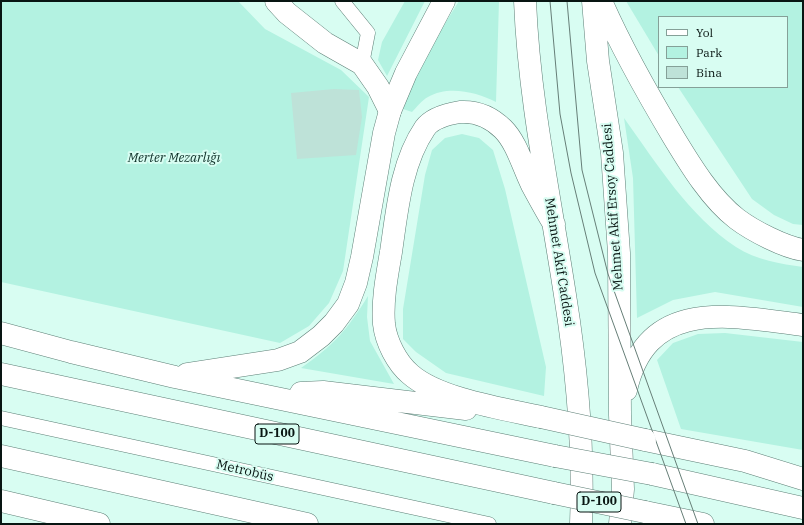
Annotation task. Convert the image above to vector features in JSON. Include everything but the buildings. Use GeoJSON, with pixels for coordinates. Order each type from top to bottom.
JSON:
{"type":"FeatureCollection","features":[{"type":"Feature","properties":{"kind":"main road"},"geometry":{"type":"LineString","coordinates":[[276,1],[286,13],[325,43],[362,64],[378,87],[390,111]]}},
{"type":"Feature","properties":{"kind":"main road"},"geometry":{"type":"LineString","coordinates":[[175,377],[278,360],[300,352],[334,324],[348,304],[356,283],[384,133],[390,111],[406,73],[444,1]]}},
{"type":"Feature","properties":{"kind":"main road","name":"Mehmet Akif Caddesi"},"geometry":{"type":"LineString","coordinates":[[525,1],[530,74],[540,149],[554,224],[574,367],[583,477],[581,524]]}},
{"type":"Feature","properties":{"kind":"main road","name":"Mehmet Akif Ersoy Caddesi"},"geometry":{"type":"LineString","coordinates":[[593,1],[598,61],[612,152],[619,253],[620,415]]}},
{"type":"Feature","properties":{"kind":"main road"},"geometry":{"type":"LineString","coordinates":[[602,1],[613,27],[645,90],[688,160],[716,199],[737,219],[769,238],[803,250]]}},
{"type":"Feature","properties":{"kind":"main road"},"geometry":{"type":"LineString","coordinates":[[554,224],[532,184],[521,158],[504,129],[489,118],[472,111],[452,113],[437,118],[426,127],[410,156],[398,203],[386,284],[384,325],[392,352],[410,374],[434,389],[470,401],[745,461],[803,479]]}},
{"type":"Feature","properties":{"kind":"main road"},"geometry":{"type":"LineString","coordinates":[[620,524],[623,489],[620,415],[629,376],[644,347],[664,330],[692,318],[731,316],[803,325]]}},
{"type":"Feature","properties":{"kind":"main road"},"geometry":{"type":"LineString","coordinates":[[1,326],[71,352]]}},
{"type":"Feature","properties":{"kind":"main road"},"geometry":{"type":"LineString","coordinates":[[1,333],[71,352],[175,377],[266,394],[554,456],[652,474],[803,508]]}},
{"type":"Feature","properties":{"kind":"main road","name":"D-100"},"geometry":{"type":"LineString","coordinates":[[1,374],[703,524]]}},
{"type":"Feature","properties":{"kind":"main road"},"geometry":{"type":"LineString","coordinates":[[266,394],[323,392],[404,403],[541,417]]}},
{"type":"Feature","properties":{"kind":"main road"},"geometry":{"type":"LineString","coordinates":[[1,456],[307,524]]}},
{"type":"Feature","properties":{"kind":"main road"},"geometry":{"type":"LineString","coordinates":[[745,461],[803,467]]}},
{"type":"Feature","properties":{"kind":"main road"},"geometry":{"type":"LineString","coordinates":[[1,501],[99,524]]}},
{"type":"Feature","properties":{"kind":"lane"},"geometry":{"type":"LineString","coordinates":[[342,1],[368,33],[362,64]]}},
{"type":"Feature","properties":{"kind":"lane","name":"Metrobüs"},"geometry":{"type":"LineString","coordinates":[[1,418],[489,524]]}},
{"type":"Feature","properties":{"kind":"green space","name":"Merter Mezarlığı"},"geometry":{"type":"Polygon","coordinates":[[[1,1],[238,1],[265,29],[341,70],[369,97],[343,271],[329,303],[309,326],[280,343],[1,282],[1,1]]]}},
{"type":"Feature","properties":{"kind":"green space"},"geometry":{"type":"Polygon","coordinates":[[[405,1],[425,1],[387,76],[378,60],[382,42],[405,1]]]}},
{"type":"Feature","properties":{"kind":"green space"},"geometry":{"type":"Polygon","coordinates":[[[459,1],[499,1],[496,102],[480,95],[462,91],[444,91],[426,98],[412,112],[403,109],[415,76],[426,54],[459,1]]]}},
{"type":"Feature","properties":{"kind":"green space"},"geometry":{"type":"Polygon","coordinates":[[[626,1],[803,1],[803,225],[793,224],[774,215],[752,199],[679,88],[788,88],[788,16],[658,16],[658,54],[626,1]]]}},
{"type":"Feature","properties":{"kind":"green space"},"geometry":{"type":"Polygon","coordinates":[[[624,118],[675,188],[703,220],[719,234],[736,247],[752,255],[777,263],[803,267],[803,307],[715,292],[673,300],[637,318],[633,178],[624,118]]]}},
{"type":"Feature","properties":{"kind":"green space"},"geometry":{"type":"Polygon","coordinates":[[[462,134],[479,138],[493,150],[505,189],[546,367],[544,396],[446,373],[416,352],[403,339],[403,309],[425,175],[432,150],[445,138],[462,134]]]}},
{"type":"Feature","properties":{"kind":"green space"},"geometry":{"type":"Polygon","coordinates":[[[368,296],[367,317],[370,341],[394,384],[301,368],[322,352],[339,336],[368,296]]]}},
{"type":"Feature","properties":{"kind":"green space"},"geometry":{"type":"Polygon","coordinates":[[[725,333],[803,342],[803,450],[681,429],[657,360],[673,343],[698,334],[725,333]]]}},
{"type":"Feature","properties":{"kind":"tram line"},"geometry":{"type":"LineString","coordinates":[[550,1],[560,114],[571,173],[595,273],[686,524]]}},
{"type":"Feature","properties":{"kind":"tram line"},"geometry":{"type":"LineString","coordinates":[[567,1],[582,170],[608,274],[698,524]]}}]}
